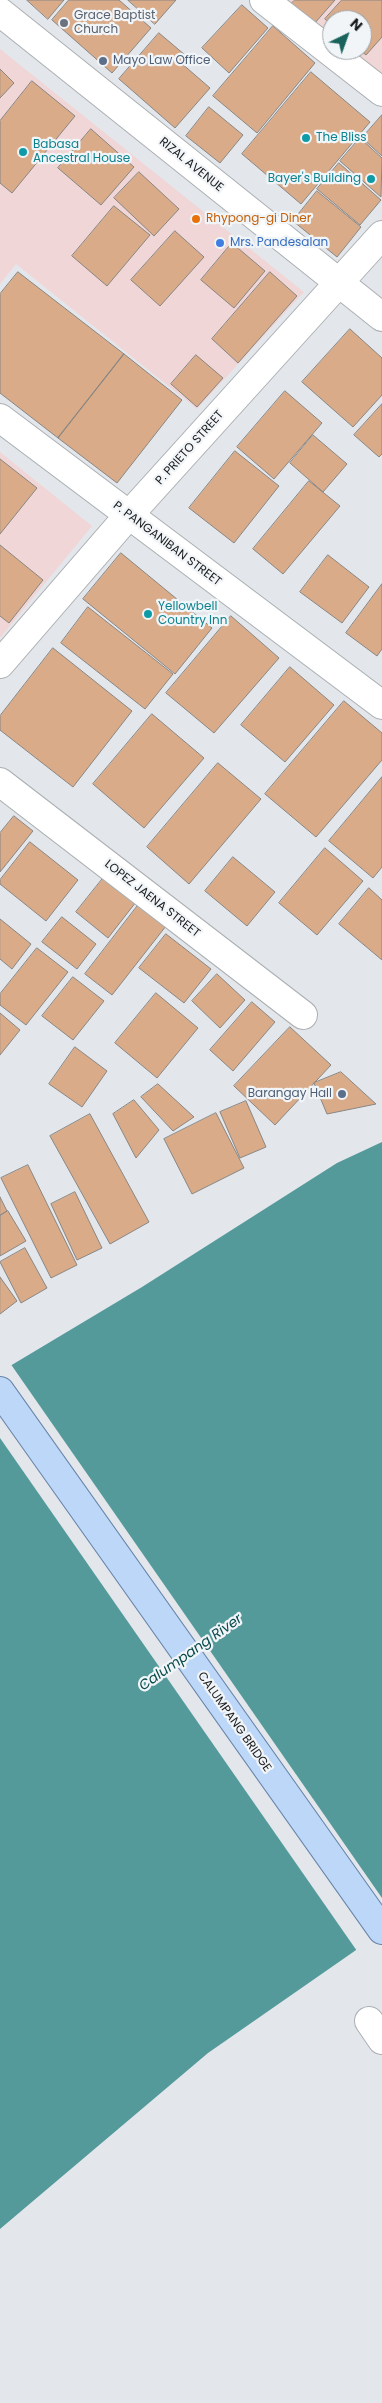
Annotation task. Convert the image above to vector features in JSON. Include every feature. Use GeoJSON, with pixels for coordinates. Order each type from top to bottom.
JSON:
{"type":"FeatureCollection","features":[{"type":"Feature","properties":{"kind":"main road","name":"CALUMPANG BRIDGE"},"geometry":{"type":"LineString","coordinates":[[0,1391],[382,1930]]}},
{"type":"Feature","properties":{"kind":"street"},"geometry":{"type":"LineString","coordinates":[[264,0],[382,92]]}},
{"type":"Feature","properties":{"kind":"street","name":"RIZAL AVENUE"},"geometry":{"type":"LineString","coordinates":[[0,12],[382,318]]}},
{"type":"Feature","properties":{"kind":"street","name":"P. PRIETO STREET"},"geometry":{"type":"LineString","coordinates":[[0,664],[128,516],[340,284],[382,235]]}},
{"type":"Feature","properties":{"kind":"street","name":"P. PANGANIBAN STREET"},"geometry":{"type":"LineString","coordinates":[[0,418],[382,705]]}},
{"type":"Feature","properties":{"kind":"street","name":"LOPEZ JAENA STREET"},"geometry":{"type":"LineString","coordinates":[[0,782],[304,1015]]}},
{"type":"Feature","properties":{"kind":"shaded area"},"geometry":{"type":"Polygon","coordinates":[[[276,0],[382,0],[382,82],[354,60],[372,60],[372,10],[322,10],[322,35],[276,0]]]}},
{"type":"Feature","properties":{"kind":"shaded area"},"geometry":{"type":"Polygon","coordinates":[[[0,49],[304,292],[197,409],[16,264],[0,284],[0,49]]]}},
{"type":"Feature","properties":{"kind":"shaded area"},"geometry":{"type":"Polygon","coordinates":[[[0,452],[92,526],[0,638],[0,452]]]}},
{"type":"Feature","properties":{"kind":"water","name":"Calumpang River"},"geometry":{"type":"Polygon","coordinates":[[[382,1142],[382,1932],[208,2053],[0,2229],[0,1372],[142,1287],[337,1163],[382,1142]]]}},
{"type":"Feature","properties":{"kind":"pier"},"geometry":{"type":"Polygon","coordinates":[[[10,1363],[382,1898],[382,1935],[357,1951],[0,1438],[0,1369],[10,1363]]]}},
{"type":"Feature","properties":{"kind":"building"},"geometry":{"type":"Polygon","coordinates":[[[27,0],[64,0],[48,19],[27,0]]]}},
{"type":"Feature","properties":{"kind":"building"},"geometry":{"type":"Polygon","coordinates":[[[69,0],[119,0],[151,28],[112,73],[52,20],[69,0]]]}},
{"type":"Feature","properties":{"kind":"building"},"geometry":{"type":"Polygon","coordinates":[[[128,0],[176,0],[155,24],[128,0]]]}},
{"type":"Feature","properties":{"kind":"building"},"geometry":{"type":"Polygon","coordinates":[[[295,0],[335,0],[326,10],[322,10],[322,15],[314,24],[291,4],[295,0]]]}},
{"type":"Feature","properties":{"kind":"building"},"geometry":{"type":"Polygon","coordinates":[[[342,0],[382,0],[382,37],[372,48],[372,10],[333,10],[342,0]]]}},
{"type":"Feature","properties":{"kind":"building"},"geometry":{"type":"Polygon","coordinates":[[[242,5],[268,28],[229,73],[202,48],[242,5]]]}},
{"type":"Feature","properties":{"kind":"building"},"geometry":{"type":"Polygon","coordinates":[[[273,26],[315,63],[257,133],[213,96],[273,26]]]}},
{"type":"Feature","properties":{"kind":"building"},"geometry":{"type":"Polygon","coordinates":[[[159,33],[185,55],[180,62],[210,88],[175,128],[119,79],[159,33]]]}},
{"type":"Feature","properties":{"kind":"building"},"geometry":{"type":"Polygon","coordinates":[[[0,69],[14,83],[0,98],[0,69]]]}},
{"type":"Feature","properties":{"kind":"building","name":"The Bliss"},"geometry":{"type":"Polygon","coordinates":[[[311,72],[370,122],[301,204],[242,154],[311,72]]]}},
{"type":"Feature","properties":{"kind":"building","name":"Babasa Ancestral House"},"geometry":{"type":"Polygon","coordinates":[[[32,81],[75,116],[12,193],[0,183],[0,121],[32,81]]]}},
{"type":"Feature","properties":{"kind":"building"},"geometry":{"type":"Polygon","coordinates":[[[209,107],[243,135],[220,163],[186,136],[209,107]]]}},
{"type":"Feature","properties":{"kind":"building"},"geometry":{"type":"Polygon","coordinates":[[[382,115],[382,156],[362,138],[382,115]]]}},
{"type":"Feature","properties":{"kind":"building"},"geometry":{"type":"Polygon","coordinates":[[[91,129],[134,167],[101,205],[58,168],[91,129]]]}},
{"type":"Feature","properties":{"kind":"building","name":"Bayer's Building"},"geometry":{"type":"Polygon","coordinates":[[[360,138],[382,158],[381,197],[340,161],[360,138]]]}},
{"type":"Feature","properties":{"kind":"building"},"geometry":{"type":"Polygon","coordinates":[[[339,163],[381,200],[360,225],[317,189],[339,163]]]}},
{"type":"Feature","properties":{"kind":"building"},"geometry":{"type":"Polygon","coordinates":[[[139,172],[179,209],[154,236],[114,198],[139,172]]]}},
{"type":"Feature","properties":{"kind":"building"},"geometry":{"type":"Polygon","coordinates":[[[317,191],[361,227],[337,257],[293,221],[317,191]]]}},
{"type":"Feature","properties":{"kind":"building"},"geometry":{"type":"Polygon","coordinates":[[[114,206],[150,235],[107,286],[72,256],[114,206]]]}},
{"type":"Feature","properties":{"kind":"building"},"geometry":{"type":"Polygon","coordinates":[[[175,231],[204,257],[160,306],[131,280],[175,231]]]}},
{"type":"Feature","properties":{"kind":"building"},"geometry":{"type":"Polygon","coordinates":[[[232,243],[265,271],[234,308],[201,280],[232,243]]]}},
{"type":"Feature","properties":{"kind":"building"},"geometry":{"type":"Polygon","coordinates":[[[18,272],[124,354],[58,438],[0,393],[0,294],[18,272]]]}},
{"type":"Feature","properties":{"kind":"building"},"geometry":{"type":"Polygon","coordinates":[[[270,272],[297,296],[238,363],[212,339],[270,272]]]}},
{"type":"Feature","properties":{"kind":"building"},"geometry":{"type":"Polygon","coordinates":[[[350,329],[382,358],[382,395],[353,427],[302,382],[350,329]]]}},
{"type":"Feature","properties":{"kind":"building"},"geometry":{"type":"Polygon","coordinates":[[[124,354],[182,400],[117,483],[58,438],[124,354]]]}},
{"type":"Feature","properties":{"kind":"building"},"geometry":{"type":"Polygon","coordinates":[[[196,355],[223,378],[197,407],[171,384],[196,355]]]}},
{"type":"Feature","properties":{"kind":"building"},"geometry":{"type":"Polygon","coordinates":[[[285,391],[322,423],[274,479],[237,447],[285,391]]]}},
{"type":"Feature","properties":{"kind":"building"},"geometry":{"type":"Polygon","coordinates":[[[382,404],[382,454],[379,457],[354,435],[382,404]]]}},
{"type":"Feature","properties":{"kind":"building"},"geometry":{"type":"Polygon","coordinates":[[[313,435],[347,464],[323,492],[290,463],[313,435]]]}},
{"type":"Feature","properties":{"kind":"building"},"geometry":{"type":"Polygon","coordinates":[[[235,451],[279,486],[234,543],[189,508],[235,451]]]}},
{"type":"Feature","properties":{"kind":"building"},"geometry":{"type":"Polygon","coordinates":[[[0,459],[37,488],[0,534],[0,459]]]}},
{"type":"Feature","properties":{"kind":"building"},"geometry":{"type":"Polygon","coordinates":[[[309,481],[340,506],[283,574],[253,549],[309,481]]]}},
{"type":"Feature","properties":{"kind":"building"},"geometry":{"type":"Polygon","coordinates":[[[0,545],[43,580],[9,623],[0,616],[0,545]]]}},
{"type":"Feature","properties":{"kind":"building","name":"Yellowbell Country Inn"},"geometry":{"type":"Polygon","coordinates":[[[121,553],[212,628],[175,674],[83,599],[121,553]]]}},
{"type":"Feature","properties":{"kind":"building"},"geometry":{"type":"Polygon","coordinates":[[[328,555],[369,587],[342,623],[300,592],[328,555]]]}},
{"type":"Feature","properties":{"kind":"building"},"geometry":{"type":"Polygon","coordinates":[[[382,584],[382,649],[377,656],[346,633],[382,584]]]}},
{"type":"Feature","properties":{"kind":"building"},"geometry":{"type":"Polygon","coordinates":[[[88,607],[173,674],[145,709],[61,643],[88,607]]]}},
{"type":"Feature","properties":{"kind":"building"},"geometry":{"type":"Polygon","coordinates":[[[231,616],[279,658],[214,733],[166,693],[231,616]]]}},
{"type":"Feature","properties":{"kind":"building"},"geometry":{"type":"Polygon","coordinates":[[[53,648],[132,711],[73,787],[0,730],[0,716],[53,648]]]}},
{"type":"Feature","properties":{"kind":"building"},"geometry":{"type":"Polygon","coordinates":[[[290,667],[334,705],[285,762],[241,725],[290,667]]]}},
{"type":"Feature","properties":{"kind":"building"},"geometry":{"type":"Polygon","coordinates":[[[344,701],[382,733],[382,760],[316,837],[265,794],[344,701]]]}},
{"type":"Feature","properties":{"kind":"building"},"geometry":{"type":"Polygon","coordinates":[[[152,714],[204,758],[144,828],[93,784],[152,714]]]}},
{"type":"Feature","properties":{"kind":"building"},"geometry":{"type":"Polygon","coordinates":[[[218,763],[261,799],[189,884],[147,847],[218,763]]]}},
{"type":"Feature","properties":{"kind":"building"},"geometry":{"type":"Polygon","coordinates":[[[382,777],[382,867],[373,878],[329,841],[382,777]]]}},
{"type":"Feature","properties":{"kind":"building"},"geometry":{"type":"Polygon","coordinates":[[[14,816],[33,831],[0,872],[0,833],[14,816]]]}},
{"type":"Feature","properties":{"kind":"building"},"geometry":{"type":"Polygon","coordinates":[[[30,842],[78,880],[46,921],[0,884],[0,880],[30,842]]]}},
{"type":"Feature","properties":{"kind":"building"},"geometry":{"type":"Polygon","coordinates":[[[325,848],[363,881],[317,935],[279,903],[325,848]]]}},
{"type":"Feature","properties":{"kind":"building"},"geometry":{"type":"Polygon","coordinates":[[[233,857],[275,892],[247,926],[205,891],[233,857]]]}},
{"type":"Feature","properties":{"kind":"building"},"geometry":{"type":"Polygon","coordinates":[[[104,877],[136,902],[108,938],[76,912],[104,877]]]}},
{"type":"Feature","properties":{"kind":"building"},"geometry":{"type":"Polygon","coordinates":[[[369,888],[382,900],[382,960],[339,924],[369,888]]]}},
{"type":"Feature","properties":{"kind":"building"},"geometry":{"type":"Polygon","coordinates":[[[139,904],[166,926],[112,995],[85,974],[139,904]]]}},
{"type":"Feature","properties":{"kind":"building"},"geometry":{"type":"Polygon","coordinates":[[[62,917],[96,944],[77,969],[42,942],[62,917]]]}},
{"type":"Feature","properties":{"kind":"building"},"geometry":{"type":"Polygon","coordinates":[[[0,919],[31,944],[12,969],[0,959],[0,919]]]}},
{"type":"Feature","properties":{"kind":"building"},"geometry":{"type":"Polygon","coordinates":[[[166,934],[211,969],[184,1003],[139,968],[166,934]]]}},
{"type":"Feature","properties":{"kind":"building"},"geometry":{"type":"Polygon","coordinates":[[[37,948],[68,972],[26,1025],[0,1005],[0,994],[37,948]]]}},
{"type":"Feature","properties":{"kind":"building"},"geometry":{"type":"Polygon","coordinates":[[[217,974],[245,1000],[220,1028],[192,1001],[217,974]]]}},
{"type":"Feature","properties":{"kind":"building"},"geometry":{"type":"Polygon","coordinates":[[[73,977],[104,1001],[73,1040],[42,1016],[73,977]]]}},
{"type":"Feature","properties":{"kind":"building"},"geometry":{"type":"Polygon","coordinates":[[[156,993],[198,1028],[157,1078],[115,1043],[156,993]]]}},
{"type":"Feature","properties":{"kind":"building"},"geometry":{"type":"Polygon","coordinates":[[[252,1002],[275,1022],[233,1071],[210,1050],[252,1002]]]}},
{"type":"Feature","properties":{"kind":"building"},"geometry":{"type":"Polygon","coordinates":[[[0,1013],[20,1030],[0,1055],[0,1013]]]}},
{"type":"Feature","properties":{"kind":"building"},"geometry":{"type":"Polygon","coordinates":[[[290,1027],[331,1065],[275,1125],[234,1086],[290,1027]]]}},
{"type":"Feature","properties":{"kind":"building"},"geometry":{"type":"Polygon","coordinates":[[[75,1047],[107,1071],[82,1107],[49,1084],[75,1047]]]}},
{"type":"Feature","properties":{"kind":"building","name":"Barangay Hall"},"geometry":{"type":"Polygon","coordinates":[[[341,1072],[376,1104],[327,1114],[314,1083],[341,1072]]]}},
{"type":"Feature","properties":{"kind":"building"},"geometry":{"type":"Polygon","coordinates":[[[158,1084],[194,1117],[173,1131],[141,1097],[158,1084]]]}},
{"type":"Feature","properties":{"kind":"building"},"geometry":{"type":"Polygon","coordinates":[[[134,1100],[159,1130],[136,1158],[113,1114],[134,1100]]]}},
{"type":"Feature","properties":{"kind":"building"},"geometry":{"type":"Polygon","coordinates":[[[246,1101],[266,1147],[240,1158],[220,1112],[246,1101]]]}},
{"type":"Feature","properties":{"kind":"building"},"geometry":{"type":"Polygon","coordinates":[[[216,1113],[244,1168],[192,1194],[164,1139],[216,1113]]]}},
{"type":"Feature","properties":{"kind":"building"},"geometry":{"type":"Polygon","coordinates":[[[90,1114],[149,1222],[110,1244],[50,1136],[90,1114]]]}},
{"type":"Feature","properties":{"kind":"building"},"geometry":{"type":"Polygon","coordinates":[[[28,1165],[77,1265],[51,1278],[1,1178],[28,1165]]]}},
{"type":"Feature","properties":{"kind":"building"},"geometry":{"type":"Polygon","coordinates":[[[75,1192],[102,1248],[77,1260],[51,1204],[75,1192]]]}},
{"type":"Feature","properties":{"kind":"building"},"geometry":{"type":"Polygon","coordinates":[[[0,1197],[7,1211],[0,1215],[0,1197]]]}},
{"type":"Feature","properties":{"kind":"building"},"geometry":{"type":"Polygon","coordinates":[[[8,1211],[26,1241],[0,1256],[0,1216],[8,1211]]]}},
{"type":"Feature","properties":{"kind":"building"},"geometry":{"type":"Polygon","coordinates":[[[25,1248],[47,1288],[21,1303],[0,1262],[25,1248]]]}},
{"type":"Feature","properties":{"kind":"building"},"geometry":{"type":"Polygon","coordinates":[[[0,1277],[17,1301],[0,1314],[0,1277]]]}},
{"type":"Feature","properties":{"kind":"place","name":"Grace Baptist Church"},"geometry":{"type":"Point","coordinates":[64,23]}},
{"type":"Feature","properties":{"kind":"place","name":"Mayo Law Office"},"geometry":{"type":"Point","coordinates":[103,61]}},
{"type":"Feature","properties":{"kind":"place","name":"The Bliss"},"geometry":{"type":"Point","coordinates":[306,138]}},
{"type":"Feature","properties":{"kind":"place","name":"Babasa Ancestral House"},"geometry":{"type":"Point","coordinates":[23,152]}},
{"type":"Feature","properties":{"kind":"place","name":"Bayer's Building"},"geometry":{"type":"Point","coordinates":[371,179]}},
{"type":"Feature","properties":{"kind":"place","name":"Rhypong-gi Diner"},"geometry":{"type":"Point","coordinates":[196,219]}},
{"type":"Feature","properties":{"kind":"place","name":"Mrs. Pandesalan"},"geometry":{"type":"Point","coordinates":[220,243]}},
{"type":"Feature","properties":{"kind":"place","name":"Yellowbell Country Inn"},"geometry":{"type":"Point","coordinates":[148,614]}},
{"type":"Feature","properties":{"kind":"place","name":"Barangay Hall"},"geometry":{"type":"Point","coordinates":[342,1094]}}]}
